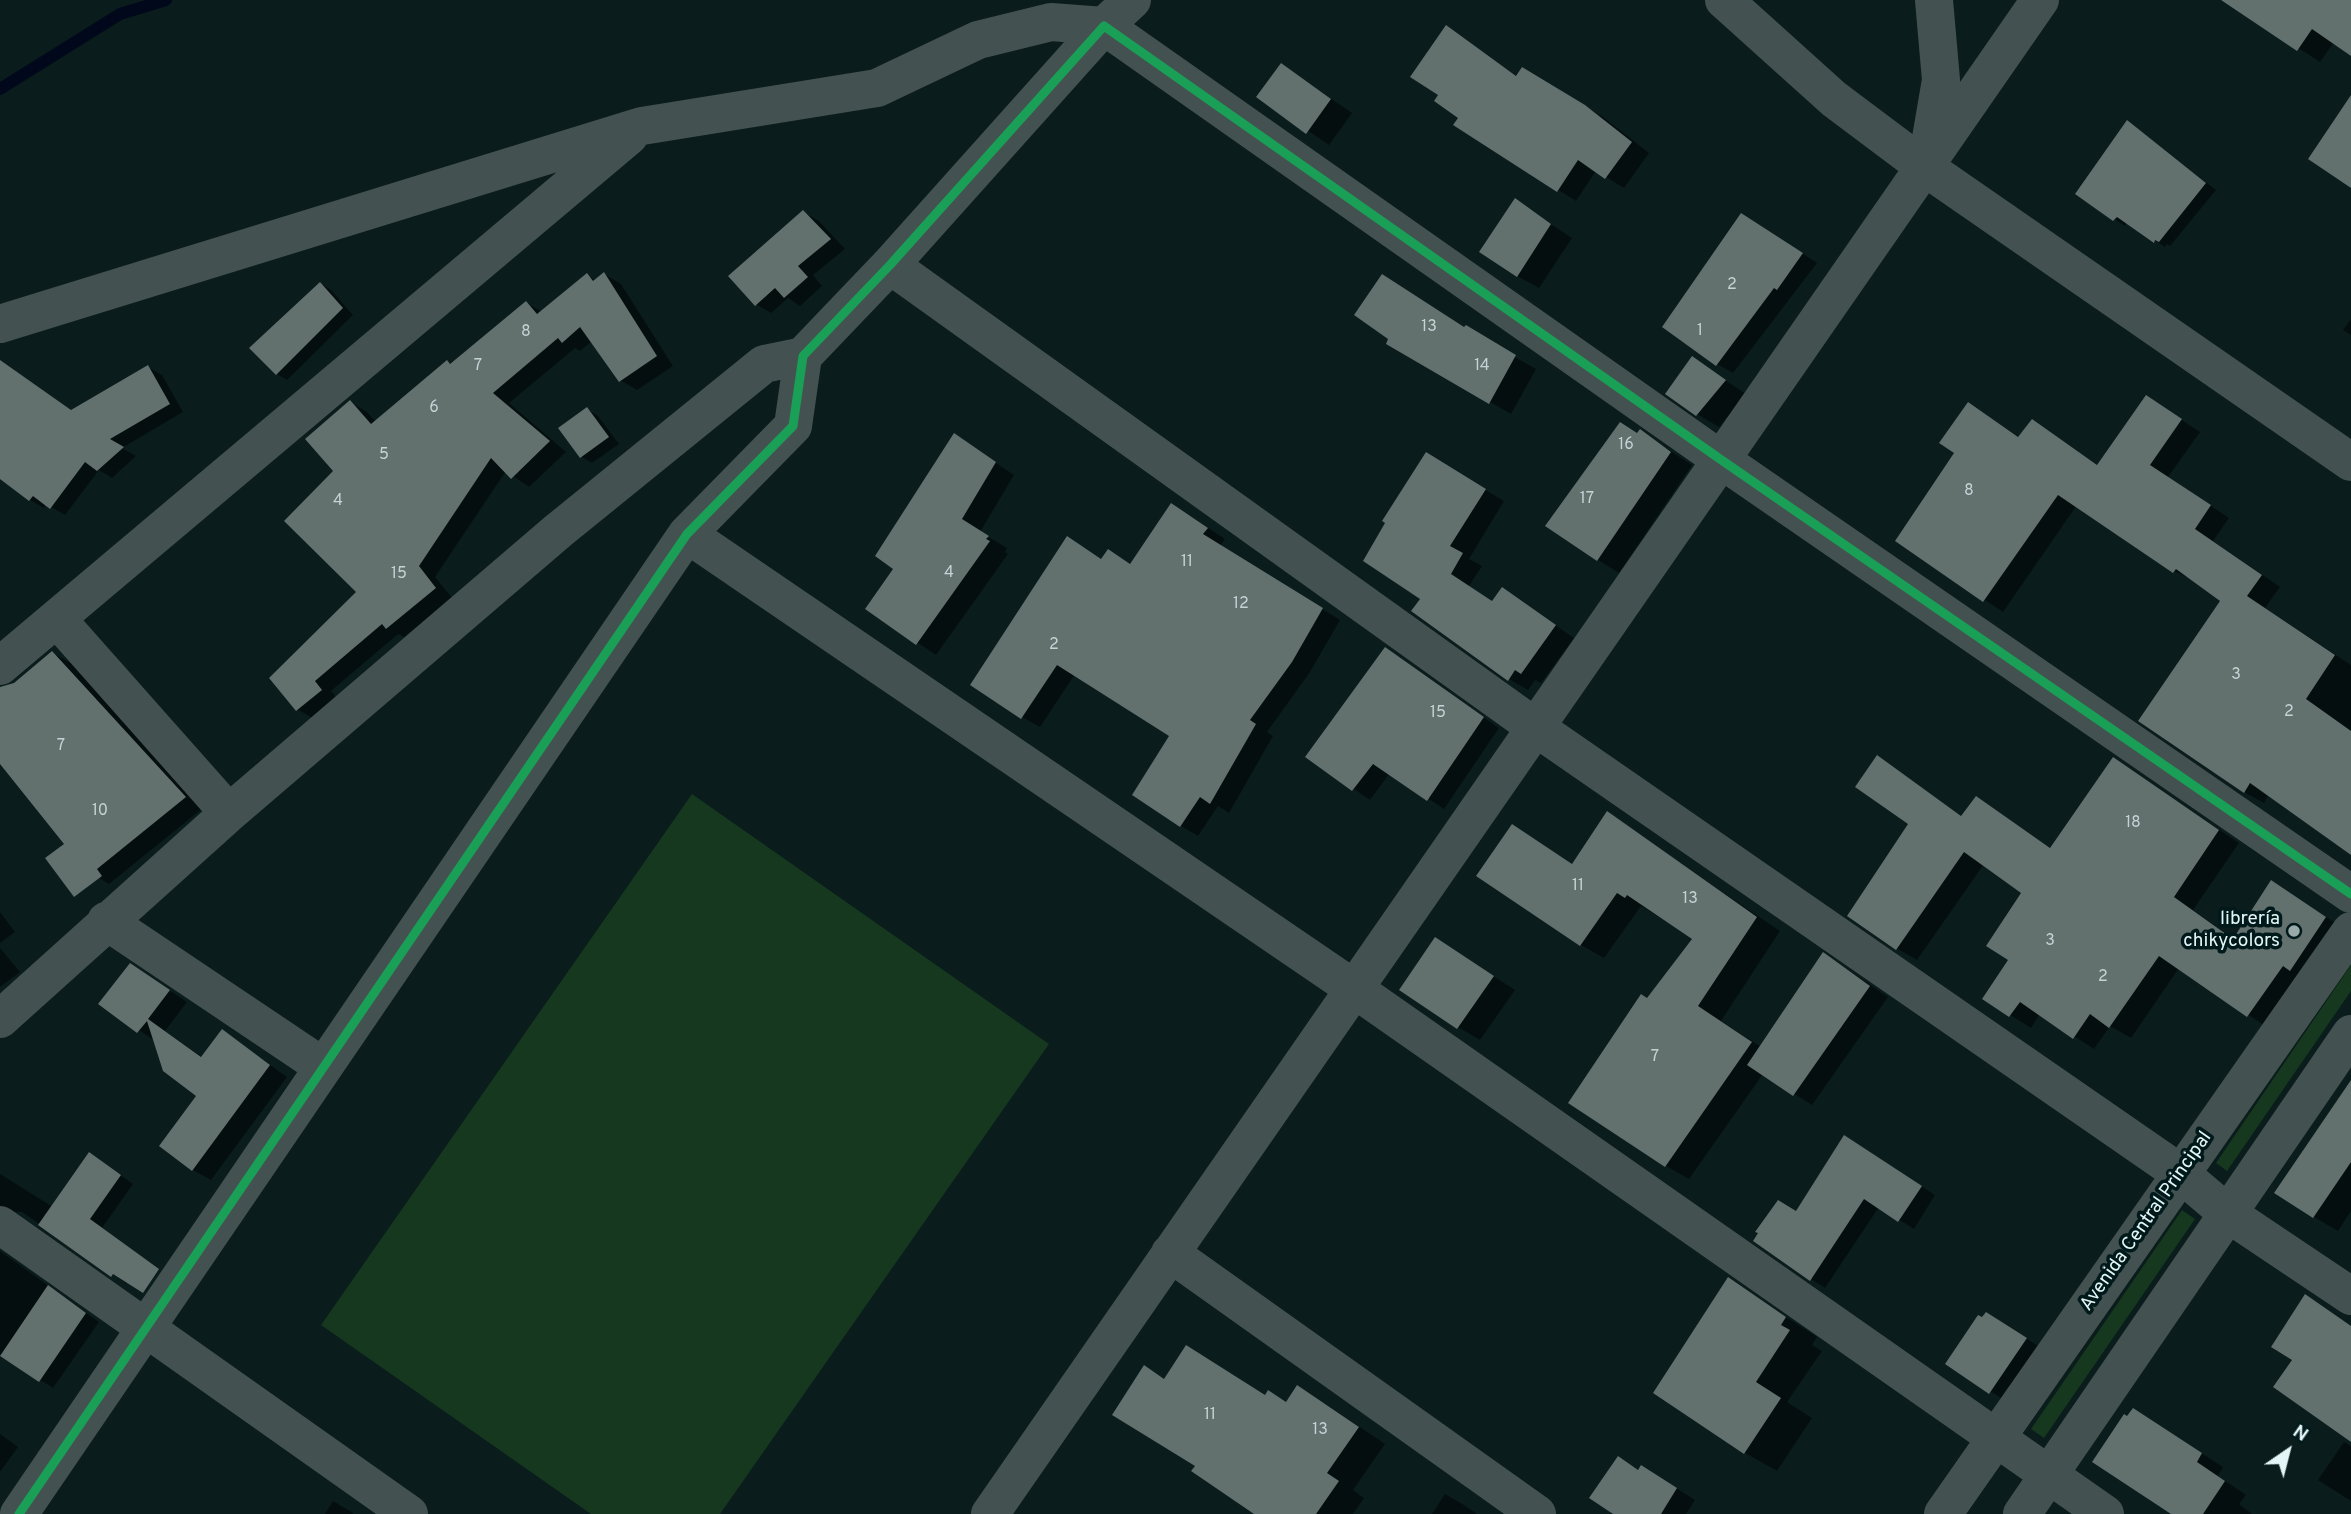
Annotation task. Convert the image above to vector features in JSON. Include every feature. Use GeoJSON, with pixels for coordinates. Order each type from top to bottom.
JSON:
{"type":"FeatureCollection","features":[{"type":"Feature","properties":{"kind":"street"},"geometry":{"type":"LineString","coordinates":[[0,1018],[229,813],[558,531],[764,364],[803,356],[890,265],[1104,26],[1132,0]]}},
{"type":"Feature","properties":{"kind":"street"},"geometry":{"type":"LineString","coordinates":[[1724,0],[1834,99],[1926,168],[2351,462]]}},
{"type":"Feature","properties":{"kind":"street"},"geometry":{"type":"LineString","coordinates":[[1926,168],[1941,80],[1934,0]]}},
{"type":"Feature","properties":{"kind":"street"},"geometry":{"type":"LineString","coordinates":[[990,1514],[2040,0]]}},
{"type":"Feature","properties":{"kind":"street"},"geometry":{"type":"LineString","coordinates":[[0,324],[642,126],[877,88],[978,40],[1051,22],[1104,26],[1720,459],[2351,894]]}},
{"type":"Feature","properties":{"kind":"street"},"geometry":{"type":"LineString","coordinates":[[0,666],[642,126]]}},
{"type":"Feature","properties":{"kind":"street"},"geometry":{"type":"LineString","coordinates":[[890,265],[1535,727],[2180,1173],[2227,1213],[2351,1296]]}},
{"type":"Feature","properties":{"kind":"street"},"geometry":{"type":"LineString","coordinates":[[19,1514],[687,534],[793,426],[803,356]]}},
{"type":"Feature","properties":{"kind":"street"},"geometry":{"type":"LineString","coordinates":[[687,534],[1353,988],[2105,1514]]}},
{"type":"Feature","properties":{"kind":"street"},"geometry":{"type":"LineString","coordinates":[[57,619],[229,813]]}},
{"type":"Feature","properties":{"kind":"street"},"geometry":{"type":"LineString","coordinates":[[106,921],[322,1066]]}},
{"type":"Feature","properties":{"kind":"street","name":"Avenida Central Principal"},"geometry":{"type":"LineString","coordinates":[[1943,1514],[2351,931]]}},
{"type":"Feature","properties":{"kind":"street"},"geometry":{"type":"LineString","coordinates":[[2022,1514],[2351,1034]]}},
{"type":"Feature","properties":{"kind":"street"},"geometry":{"type":"LineString","coordinates":[[0,1225],[146,1331],[409,1514]]}},
{"type":"Feature","properties":{"kind":"street"},"geometry":{"type":"LineString","coordinates":[[1170,1254],[1537,1514]]}},
{"type":"Feature","properties":{"kind":"green space"},"geometry":{"type":"Polygon","coordinates":[[[692,794],[1049,1044],[720,1514],[591,1514],[321,1325],[692,794]]]}},
{"type":"Feature","properties":{"kind":"green space"},"geometry":{"type":"Polygon","coordinates":[[[2351,965],[2351,991],[2227,1171],[2216,1163],[2351,965]]]}},
{"type":"Feature","properties":{"kind":"green space"},"geometry":{"type":"Polygon","coordinates":[[[2182,1210],[2195,1219],[2044,1438],[2031,1429],[2182,1210]]]}},
{"type":"Feature","properties":{"kind":"building"},"geometry":{"type":"Polygon","coordinates":[[[2221,0],[2351,0],[2351,56],[2312,29],[2297,51],[2221,0]]]}},
{"type":"Feature","properties":{"kind":"building"},"geometry":{"type":"Polygon","coordinates":[[[1446,25],[1516,76],[1522,67],[1585,105],[1632,142],[1605,179],[1578,160],[1557,192],[1453,125],[1458,118],[1434,101],[1438,95],[1410,77],[1446,25]]]}},
{"type":"Feature","properties":{"kind":"building"},"geometry":{"type":"Polygon","coordinates":[[[1281,63],[1331,99],[1306,134],[1256,97],[1281,63]]]}},
{"type":"Feature","properties":{"kind":"building"},"geometry":{"type":"Polygon","coordinates":[[[2351,95],[2351,188],[2308,159],[2351,95]]]}},
{"type":"Feature","properties":{"kind":"building"},"geometry":{"type":"Polygon","coordinates":[[[2127,120],[2206,183],[2159,242],[2155,240],[2154,243],[2117,217],[2113,221],[2075,194],[2127,120]]]}},
{"type":"Feature","properties":{"kind":"building"},"geometry":{"type":"Polygon","coordinates":[[[1515,198],[1551,224],[1517,277],[1479,252],[1515,198]]]}},
{"type":"Feature","properties":{"kind":"building"},"geometry":{"type":"Polygon","coordinates":[[[803,210],[831,239],[798,266],[808,277],[784,298],[775,288],[755,306],[728,276],[803,210]]]}},
{"type":"Feature","properties":{"kind":"building"},"geometry":{"type":"Polygon","coordinates":[[[1741,213],[1803,253],[1716,366],[1662,327],[1741,213]]]}},
{"type":"Feature","properties":{"kind":"building"},"geometry":{"type":"Polygon","coordinates":[[[604,272],[657,356],[619,382],[580,327],[562,343],[558,338],[493,393],[550,441],[511,479],[491,458],[419,566],[436,588],[386,629],[382,624],[315,681],[322,690],[296,711],[269,678],[356,592],[284,521],[333,471],[305,439],[350,400],[371,424],[447,360],[450,364],[526,301],[537,314],[587,273],[593,281],[604,272]]]}},
{"type":"Feature","properties":{"kind":"building"},"geometry":{"type":"Polygon","coordinates":[[[1382,274],[1464,327],[1466,325],[1516,355],[1489,404],[1386,344],[1388,339],[1354,315],[1382,274]]]}},
{"type":"Feature","properties":{"kind":"building"},"geometry":{"type":"Polygon","coordinates":[[[320,282],[343,308],[276,375],[249,348],[320,282]]]}},
{"type":"Feature","properties":{"kind":"building"},"geometry":{"type":"Polygon","coordinates":[[[1692,356],[1726,380],[1696,416],[1665,394],[1692,356]]]}},
{"type":"Feature","properties":{"kind":"building"},"geometry":{"type":"Polygon","coordinates":[[[0,360],[71,410],[148,365],[170,404],[110,439],[124,447],[97,471],[85,462],[50,509],[33,496],[29,501],[0,479],[0,360]]]}},
{"type":"Feature","properties":{"kind":"building"},"geometry":{"type":"Polygon","coordinates":[[[2146,395],[2182,419],[2150,465],[2211,505],[2195,529],[2262,575],[2247,596],[2335,655],[2306,699],[2351,731],[2351,855],[2250,783],[2244,793],[2138,721],[2220,601],[2176,569],[2173,573],[2058,495],[1983,602],[1895,541],[1954,453],[1939,443],[1968,402],[2018,437],[2032,419],[2097,465],[2146,395]]]}},
{"type":"Feature","properties":{"kind":"building"},"geometry":{"type":"Polygon","coordinates":[[[587,407],[609,437],[580,458],[558,428],[587,407]]]}},
{"type":"Feature","properties":{"kind":"building"},"geometry":{"type":"Polygon","coordinates":[[[1620,422],[1637,433],[1640,429],[1671,452],[1597,561],[1545,526],[1620,422]]]}},
{"type":"Feature","properties":{"kind":"building"},"geometry":{"type":"Polygon","coordinates":[[[954,433],[996,462],[962,519],[989,536],[986,539],[990,541],[916,645],[865,609],[893,569],[875,556],[954,433]]]}},
{"type":"Feature","properties":{"kind":"building"},"geometry":{"type":"Polygon","coordinates":[[[1426,452],[1486,489],[1450,546],[1463,553],[1451,574],[1492,601],[1502,587],[1556,625],[1521,674],[1515,670],[1508,681],[1411,611],[1420,599],[1363,561],[1385,523],[1382,521],[1426,452]]]}},
{"type":"Feature","properties":{"kind":"building"},"geometry":{"type":"Polygon","coordinates":[[[1171,503],[1208,528],[1203,534],[1323,608],[1292,662],[1250,720],[1256,724],[1210,804],[1200,797],[1180,827],[1132,795],[1169,736],[1057,665],[1021,719],[970,685],[1067,536],[1101,559],[1108,549],[1130,564],[1171,503]]]}},
{"type":"Feature","properties":{"kind":"building"},"geometry":{"type":"Polygon","coordinates":[[[1385,647],[1484,717],[1427,801],[1373,764],[1352,791],[1305,757],[1385,647]]]}},
{"type":"Feature","properties":{"kind":"building"},"geometry":{"type":"Polygon","coordinates":[[[52,651],[186,797],[97,869],[102,876],[74,897],[45,858],[64,844],[0,764],[0,687],[14,683],[52,651]]]}},
{"type":"Feature","properties":{"kind":"building"},"geometry":{"type":"Polygon","coordinates":[[[1877,755],[1961,816],[1976,796],[2050,848],[2113,757],[2219,830],[2174,897],[2233,939],[2271,880],[2326,917],[2290,971],[2283,966],[2247,1017],[2159,956],[2109,1028],[2090,1014],[2073,1039],[2020,1002],[2009,1017],[1982,999],[2008,960],[1986,946],[2021,893],[1964,852],[1896,950],[1847,916],[1908,824],[1855,787],[1877,755]]]}},
{"type":"Feature","properties":{"kind":"building"},"geometry":{"type":"Polygon","coordinates":[[[1607,811],[1757,917],[1698,1006],[1752,1042],[1665,1167],[1568,1103],[1641,994],[1647,998],[1692,939],[1627,895],[1625,898],[1617,893],[1580,946],[1476,876],[1512,824],[1572,864],[1607,811]]]}},
{"type":"Feature","properties":{"kind":"building"},"geometry":{"type":"Polygon","coordinates":[[[1435,937],[1494,976],[1457,1029],[1399,990],[1435,937]]]}},
{"type":"Feature","properties":{"kind":"building"},"geometry":{"type":"Polygon","coordinates":[[[1823,952],[1870,986],[1793,1096],[1747,1065],[1823,952]]]}},
{"type":"Feature","properties":{"kind":"building"},"geometry":{"type":"Polygon","coordinates":[[[130,963],[170,990],[148,1019],[201,1057],[222,1029],[270,1065],[192,1171],[159,1146],[196,1096],[163,1071],[147,1021],[137,1033],[98,1004],[130,963]]]}},
{"type":"Feature","properties":{"kind":"building"},"geometry":{"type":"Polygon","coordinates":[[[2351,1080],[2351,1162],[2313,1218],[2274,1193],[2351,1080]]]}},
{"type":"Feature","properties":{"kind":"building"},"geometry":{"type":"Polygon","coordinates":[[[1844,1135],[1922,1186],[1898,1222],[1864,1199],[1810,1281],[1753,1241],[1758,1233],[1755,1232],[1778,1200],[1796,1211],[1844,1135]]]}},
{"type":"Feature","properties":{"kind":"building"},"geometry":{"type":"Polygon","coordinates":[[[89,1152],[121,1175],[90,1219],[159,1269],[143,1293],[113,1274],[111,1277],[38,1225],[89,1152]]]}},
{"type":"Feature","properties":{"kind":"building"},"geometry":{"type":"Polygon","coordinates":[[[1728,1277],[1786,1317],[1781,1325],[1790,1330],[1756,1382],[1781,1398],[1744,1454],[1653,1393],[1728,1277]]]}},
{"type":"Feature","properties":{"kind":"building"},"geometry":{"type":"Polygon","coordinates":[[[48,1285],[86,1313],[39,1382],[0,1356],[48,1285]]]}},
{"type":"Feature","properties":{"kind":"building"},"geometry":{"type":"Polygon","coordinates":[[[2305,1294],[2351,1326],[2351,1442],[2273,1387],[2292,1360],[2271,1347],[2305,1294]]]}},
{"type":"Feature","properties":{"kind":"building"},"geometry":{"type":"Polygon","coordinates":[[[1986,1312],[2027,1338],[1989,1394],[1945,1364],[1978,1315],[1982,1317],[1986,1312]]]}},
{"type":"Feature","properties":{"kind":"building"},"geometry":{"type":"Polygon","coordinates":[[[1186,1345],[1265,1395],[1268,1390],[1286,1402],[1297,1385],[1359,1427],[1327,1473],[1339,1481],[1316,1514],[1254,1514],[1191,1471],[1195,1466],[1112,1415],[1144,1365],[1164,1379],[1186,1345]]]}},
{"type":"Feature","properties":{"kind":"building"},"geometry":{"type":"Polygon","coordinates":[[[2133,1408],[2202,1453],[2197,1462],[2225,1481],[2203,1514],[2171,1514],[2092,1462],[2124,1414],[2127,1416],[2133,1408]]]}},
{"type":"Feature","properties":{"kind":"building"},"geometry":{"type":"Polygon","coordinates":[[[1618,1456],[1638,1470],[1641,1465],[1677,1488],[1661,1514],[1613,1514],[1589,1498],[1618,1456]]]}},
{"type":"Feature","properties":{"kind":"waterway"},"geometry":{"type":"LineString","coordinates":[[0,89],[120,14],[166,0]]}},
{"type":"Feature","properties":{"kind":"cycle path"},"geometry":{"type":"LineString","coordinates":[[19,1514],[687,534],[793,426],[803,356],[890,265],[1104,26],[1720,459],[2351,894]]}},
{"type":"Feature","properties":{"kind":"place","name":"librería chikycolors"},"geometry":{"type":"Point","coordinates":[2294,931]}}]}
